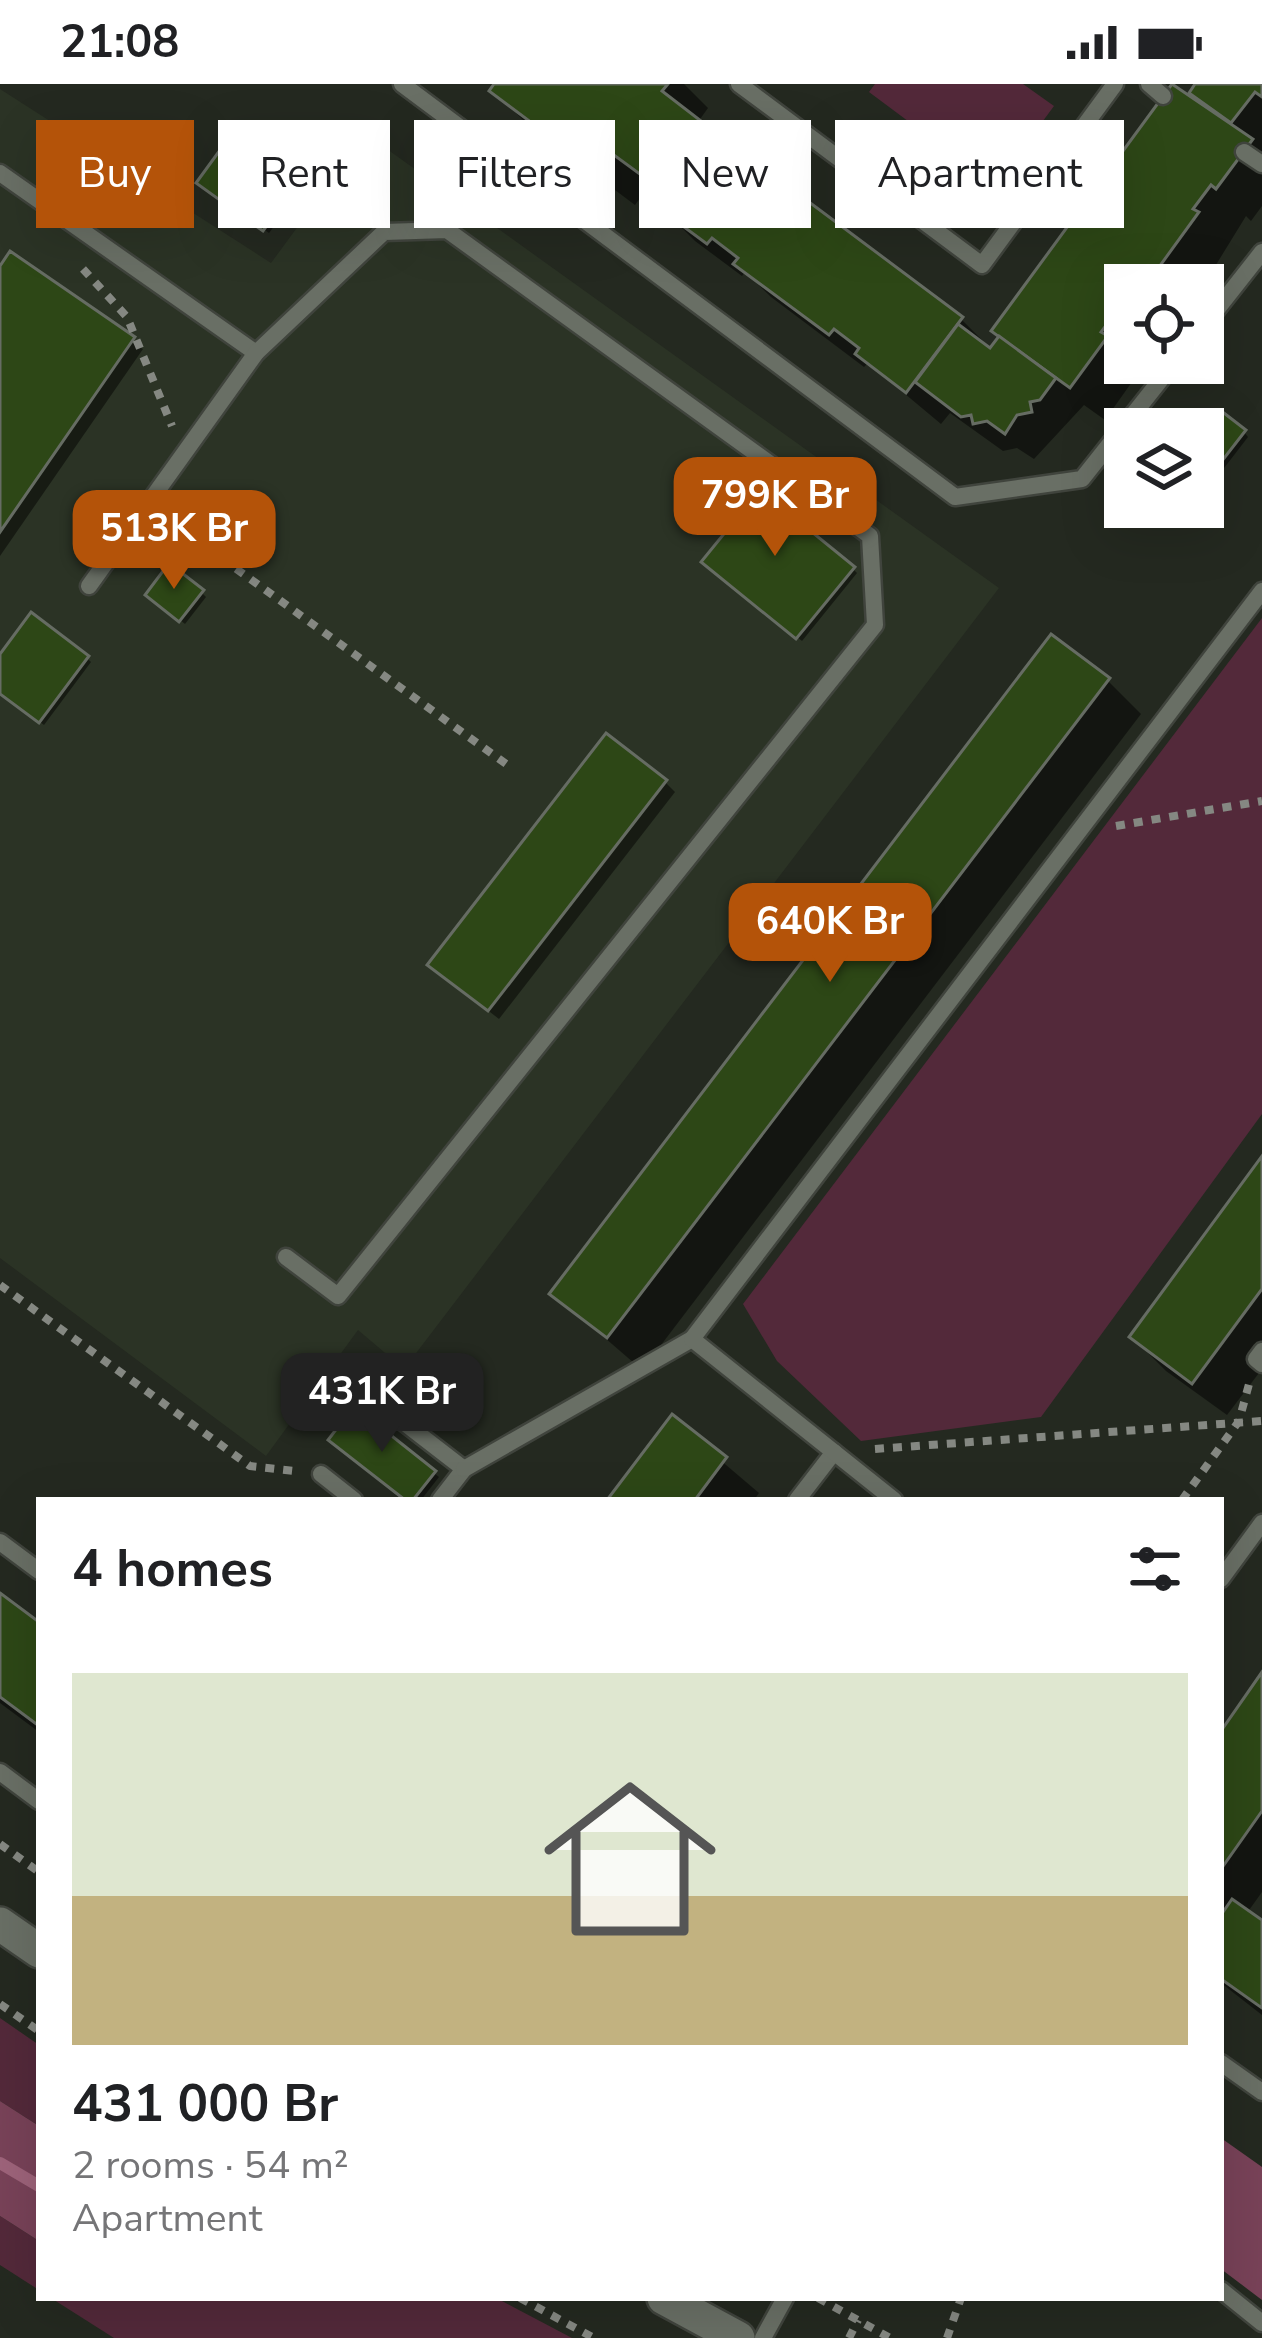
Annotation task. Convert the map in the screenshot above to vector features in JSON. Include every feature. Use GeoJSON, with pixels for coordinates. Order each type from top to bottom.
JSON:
{"type":"FeatureCollection","features":[{"type":"Feature","properties":{"kind":"street"},"geometry":{"type":"LineString","coordinates":[[0,1924],[36,1949]]}},
{"type":"Feature","properties":{"kind":"street"},"geometry":{"type":"LineString","coordinates":[[670,2301],[738,2338]]}},
{"type":"Feature","properties":{"kind":"lane"},"geometry":{"type":"LineString","coordinates":[[402,84],[956,497],[1082,479],[1157,384]]}},
{"type":"Feature","properties":{"kind":"lane"},"geometry":{"type":"LineString","coordinates":[[739,84],[982,265],[1115,84]]}},
{"type":"Feature","properties":{"kind":"lane"},"geometry":{"type":"LineString","coordinates":[[1244,152],[1262,164]]}},
{"type":"Feature","properties":{"kind":"lane"},"geometry":{"type":"LineString","coordinates":[[0,173],[256,352]]}},
{"type":"Feature","properties":{"kind":"lane"},"geometry":{"type":"LineString","coordinates":[[89,586],[256,352],[384,232],[447,230],[870,536],[875,625],[338,1296],[286,1257]]}},
{"type":"Feature","properties":{"kind":"lane"},"geometry":{"type":"LineString","coordinates":[[1224,300],[1262,252]]}},
{"type":"Feature","properties":{"kind":"lane"},"geometry":{"type":"LineString","coordinates":[[442,1497],[464,1469],[692,1339],[1262,591]]}},
{"type":"Feature","properties":{"kind":"lane"},"geometry":{"type":"LineString","coordinates":[[692,1339],[890,1497]]}},
{"type":"Feature","properties":{"kind":"lane"},"geometry":{"type":"LineString","coordinates":[[376,1401],[464,1469]]}},
{"type":"Feature","properties":{"kind":"lane"},"geometry":{"type":"LineString","coordinates":[[798,1497],[834,1452]]}},
{"type":"Feature","properties":{"kind":"lane"},"geometry":{"type":"LineString","coordinates":[[321,1474],[350,1497]]}},
{"type":"Feature","properties":{"kind":"lane"},"geometry":{"type":"LineString","coordinates":[[1224,1575],[1262,1523]]}},
{"type":"Feature","properties":{"kind":"lane"},"geometry":{"type":"LineString","coordinates":[[0,1542],[36,1569]]}},
{"type":"Feature","properties":{"kind":"lane"},"geometry":{"type":"LineString","coordinates":[[0,1772],[36,1799]]}},
{"type":"Feature","properties":{"kind":"lane"},"geometry":{"type":"LineString","coordinates":[[1224,2064],[1262,2092]]}},
{"type":"Feature","properties":{"kind":"lane"},"geometry":{"type":"LineString","coordinates":[[1224,2292],[1262,2323]]}},
{"type":"Feature","properties":{"kind":"lane"},"geometry":{"type":"LineString","coordinates":[[763,2338],[783,2301]]}},
{"type":"Feature","properties":{"kind":"path"},"geometry":{"type":"LineString","coordinates":[[68,253],[127,317],[184,455],[190,492],[231,565],[513,769]]}},
{"type":"Feature","properties":{"kind":"path"},"geometry":{"type":"LineString","coordinates":[[1081,832],[1262,801]]}},
{"type":"Feature","properties":{"kind":"path"},"geometry":{"type":"LineString","coordinates":[[0,1285],[250,1466],[321,1474]]}},
{"type":"Feature","properties":{"kind":"path"},"geometry":{"type":"LineString","coordinates":[[1184,1497],[1239,1421],[1260,1358]]}},
{"type":"Feature","properties":{"kind":"path"},"geometry":{"type":"LineString","coordinates":[[834,1452],[1262,1421]]}},
{"type":"Feature","properties":{"kind":"path"},"geometry":{"type":"LineString","coordinates":[[0,1844],[36,1870]]}},
{"type":"Feature","properties":{"kind":"path"},"geometry":{"type":"LineString","coordinates":[[0,2004],[36,2029]]}},
{"type":"Feature","properties":{"kind":"path"},"geometry":{"type":"LineString","coordinates":[[526,2301],[594,2338]]}},
{"type":"Feature","properties":{"kind":"path"},"geometry":{"type":"LineString","coordinates":[[823,2301],[890,2338]]}},
{"type":"Feature","properties":{"kind":"path"},"geometry":{"type":"LineString","coordinates":[[947,2338],[960,2301]]}},
{"type":"Feature","properties":{"kind":"path"},"geometry":{"type":"LineString","coordinates":[[849,2338],[858,2320]]}},
{"type":"Feature","properties":{"kind":"shaded area"},"geometry":{"type":"Polygon","coordinates":[[[875,84],[1023,84],[1054,106],[1044,120],[907,120],[869,92],[875,84]]]}},
{"type":"Feature","properties":{"kind":"shaded area"},"geometry":{"type":"Polygon","coordinates":[[[0,89],[48,120],[36,120],[36,228],[194,228],[194,214],[271,263],[297,228],[390,228],[390,151],[414,168],[414,228],[497,228],[999,588],[404,1369],[358,1330],[266,1456],[0,1258],[0,89]]]}},
{"type":"Feature","properties":{"kind":"shaded area"},"geometry":{"type":"Polygon","coordinates":[[[1262,618],[1262,1114],[1041,1417],[861,1441],[777,1361],[743,1304],[1262,618]]]}},
{"type":"Feature","properties":{"kind":"shaded area"},"geometry":{"type":"Polygon","coordinates":[[[0,2018],[36,2043],[36,2124],[0,2101],[0,2018]]]}},
{"type":"Feature","properties":{"kind":"shaded area"},"geometry":{"type":"Polygon","coordinates":[[[0,2101],[36,2124],[36,2239],[0,2216],[0,2101]]]}},
{"type":"Feature","properties":{"kind":"shaded area"},"geometry":{"type":"Polygon","coordinates":[[[1224,2140],[1262,2167],[1262,2300],[1224,2271],[1224,2140]]]}},
{"type":"Feature","properties":{"kind":"shaded area"},"geometry":{"type":"Polygon","coordinates":[[[0,2216],[36,2239],[36,2288],[0,2265],[0,2216]]]}},
{"type":"Feature","properties":{"kind":"shaded area"},"geometry":{"type":"Polygon","coordinates":[[[56,2301],[502,2301],[572,2338],[114,2338],[56,2301]]]}},
{"type":"Feature","properties":{"kind":"building"},"geometry":{"type":"Polygon","coordinates":[[[494,84],[668,84],[662,91],[700,120],[639,120],[639,173],[615,156],[615,120],[528,120],[489,91],[494,84]]]}},
{"type":"Feature","properties":{"kind":"building"},"geometry":{"type":"Polygon","coordinates":[[[1172,84],[1253,139],[1216,189],[1211,185],[1193,209],[1199,212],[1161,264],[1104,264],[1104,341],[1070,388],[991,331],[1066,228],[1124,228],[1124,150],[1172,84]]]}},
{"type":"Feature","properties":{"kind":"building"},"geometry":{"type":"Polygon","coordinates":[[[1195,84],[1262,84],[1262,97],[1255,92],[1231,123],[1189,93],[1195,84]]]}},
{"type":"Feature","properties":{"kind":"building"},"geometry":{"type":"Polygon","coordinates":[[[218,153],[218,199],[196,183],[218,153]]]}},
{"type":"Feature","properties":{"kind":"building"},"geometry":{"type":"Polygon","coordinates":[[[811,203],[835,221],[835,228],[844,228],[963,317],[906,393],[855,354],[859,348],[834,329],[829,335],[733,264],[738,258],[712,238],[707,244],[685,228],[811,228],[811,203]]]}},
{"type":"Feature","properties":{"kind":"building"},"geometry":{"type":"Polygon","coordinates":[[[10,251],[135,337],[0,532],[0,266],[10,251]]]}},
{"type":"Feature","properties":{"kind":"building"},"geometry":{"type":"Polygon","coordinates":[[[958,324],[990,348],[999,336],[1056,378],[1040,400],[1030,402],[1032,412],[1017,415],[1005,434],[987,421],[973,424],[971,415],[961,417],[915,382],[958,324]]]}},
{"type":"Feature","properties":{"kind":"building"},"geometry":{"type":"Polygon","coordinates":[[[1224,413],[1246,430],[1224,458],[1224,413]]]}},
{"type":"Feature","properties":{"kind":"building"},"geometry":{"type":"Polygon","coordinates":[[[743,476],[855,567],[796,639],[701,562],[732,524],[715,510],[743,476]]]}},
{"type":"Feature","properties":{"kind":"building"},"geometry":{"type":"Polygon","coordinates":[[[169,563],[204,590],[179,622],[145,595],[169,563]]]}},
{"type":"Feature","properties":{"kind":"building"},"geometry":{"type":"Polygon","coordinates":[[[31,612],[89,656],[39,723],[0,694],[0,654],[31,612]]]}},
{"type":"Feature","properties":{"kind":"building"},"geometry":{"type":"Polygon","coordinates":[[[1051,634],[1110,678],[607,1338],[549,1294],[1051,634]]]}},
{"type":"Feature","properties":{"kind":"building"},"geometry":{"type":"Polygon","coordinates":[[[606,733],[667,780],[488,1011],[427,965],[606,733]]]}},
{"type":"Feature","properties":{"kind":"building"},"geometry":{"type":"Polygon","coordinates":[[[1262,1156],[1262,1289],[1192,1384],[1129,1337],[1262,1156]]]}},
{"type":"Feature","properties":{"kind":"building"},"geometry":{"type":"Polygon","coordinates":[[[354,1406],[436,1471],[415,1497],[401,1497],[328,1440],[354,1406]]]}},
{"type":"Feature","properties":{"kind":"building"},"geometry":{"type":"Polygon","coordinates":[[[672,1414],[727,1457],[697,1497],[609,1497],[672,1414]]]}},
{"type":"Feature","properties":{"kind":"building"},"geometry":{"type":"Polygon","coordinates":[[[0,1593],[36,1620],[36,1724],[0,1697],[0,1593]]]}},
{"type":"Feature","properties":{"kind":"building"},"geometry":{"type":"Polygon","coordinates":[[[1262,1672],[1262,1811],[1224,1865],[1224,1727],[1262,1672]]]}},
{"type":"Feature","properties":{"kind":"building"},"geometry":{"type":"Polygon","coordinates":[[[1232,1899],[1262,1920],[1262,2008],[1224,1981],[1224,1911],[1232,1899]]]}},
{"type":"Feature","properties":{"kind":"waterway"},"geometry":{"type":"LineString","coordinates":[[0,2163],[36,2184]]}}]}
